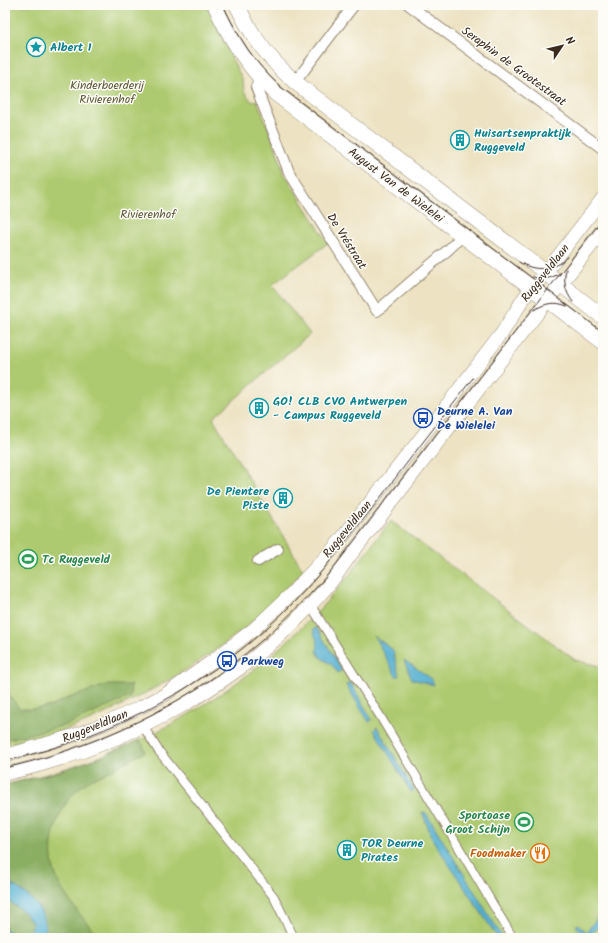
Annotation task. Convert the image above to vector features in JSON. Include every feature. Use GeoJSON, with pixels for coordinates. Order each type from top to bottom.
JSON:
{"type":"FeatureCollection","features":[{"type":"Feature","properties":{"kind":"main road","name":"August Van de Wielelei"},"geometry":{"type":"LineString","coordinates":[[215,5],[238,50],[260,80],[603,342]]}},
{"type":"Feature","properties":{"kind":"main road","name":"August Van de Wielelei"},"geometry":{"type":"LineString","coordinates":[[237,5],[245,23],[265,53],[280,69],[603,317]]}},
{"type":"Feature","properties":{"kind":"street"},"geometry":{"type":"LineString","coordinates":[[296,82],[354,5]]}},
{"type":"Feature","properties":{"kind":"street","name":"Seraphin de Grootestraat"},"geometry":{"type":"LineString","coordinates":[[409,5],[603,149]]}},
{"type":"Feature","properties":{"kind":"street","name":"De Vréstraat"},"geometry":{"type":"LineString","coordinates":[[260,80],[256,87],[289,172],[377,311],[449,249],[463,235]]}},
{"type":"Feature","properties":{"kind":"street","name":"Ruggeveldlaan"},"geometry":{"type":"LineString","coordinates":[[5,756],[72,736],[104,724],[166,694],[254,629],[290,595],[334,548],[494,343],[532,288],[603,198]]}},
{"type":"Feature","properties":{"kind":"street","name":"Ruggeveldlaan"},"geometry":{"type":"LineString","coordinates":[[5,774],[35,767],[84,751],[143,726],[214,687],[238,670],[286,629],[327,587],[560,284],[603,231]]}},
{"type":"Feature","properties":{"kind":"street"},"geometry":{"type":"LineString","coordinates":[[258,560],[278,549]]}},
{"type":"Feature","properties":{"kind":"street"},"geometry":{"type":"LineString","coordinates":[[313,609],[513,938]]}},
{"type":"Feature","properties":{"kind":"street"},"geometry":{"type":"LineString","coordinates":[[143,726],[158,750],[274,897],[294,938]]}},
{"type":"Feature","properties":{"kind":"green space","name":"Rivierenhof"},"geometry":{"type":"Polygon","coordinates":[[[5,5],[206,5],[243,80],[244,91],[252,102],[257,100],[283,171],[328,243],[272,285],[310,334],[213,418],[303,570],[266,610],[245,628],[200,661],[176,676],[96,718],[50,734],[5,744],[5,5]]]}},
{"type":"Feature","properties":{"kind":"green space"},"geometry":{"type":"Polygon","coordinates":[[[391,521],[575,660],[603,667],[603,938],[5,938],[5,785],[64,769],[128,746],[157,732],[213,699],[265,661],[289,640],[323,606],[391,521]]]}},
{"type":"Feature","properties":{"kind":"green space"},"geometry":{"type":"Polygon","coordinates":[[[5,682],[10,697],[20,709],[52,706],[63,700],[106,685],[131,685],[130,697],[66,725],[5,740],[5,682]]]}},
{"type":"Feature","properties":{"kind":"green space"},"geometry":{"type":"Polygon","coordinates":[[[139,740],[143,745],[145,752],[87,782],[74,793],[61,813],[53,837],[52,861],[58,882],[74,907],[100,938],[5,938],[5,785],[50,774],[97,758],[139,740]]]}},
{"type":"Feature","properties":{"kind":"water"},"geometry":{"type":"Polygon","coordinates":[[[316,627],[342,670],[338,673],[331,664],[320,657],[317,651],[318,644],[313,630],[316,627]]]}},
{"type":"Feature","properties":{"kind":"water"},"geometry":{"type":"Polygon","coordinates":[[[374,636],[393,650],[399,676],[396,676],[374,636]]]}},
{"type":"Feature","properties":{"kind":"water"},"geometry":{"type":"Polygon","coordinates":[[[404,660],[432,679],[434,685],[412,679],[404,660]]]}},
{"type":"Feature","properties":{"kind":"water"},"geometry":{"type":"Polygon","coordinates":[[[350,682],[372,720],[369,722],[346,685],[350,682]]]}},
{"type":"Feature","properties":{"kind":"water"},"geometry":{"type":"Polygon","coordinates":[[[377,727],[414,790],[411,792],[374,730],[377,727]]]}},
{"type":"Feature","properties":{"kind":"water"},"geometry":{"type":"Polygon","coordinates":[[[422,812],[426,813],[503,938],[498,938],[434,842],[422,812]]]}},
{"type":"Feature","properties":{"kind":"water"},"geometry":{"type":"Polygon","coordinates":[[[5,882],[29,897],[41,911],[45,929],[44,938],[5,938],[5,929],[14,935],[22,937],[28,934],[33,924],[25,913],[5,898],[5,882]]]}},
{"type":"Feature","properties":{"kind":"water"},"geometry":{"type":"Polygon","coordinates":[[[603,910],[603,921],[589,936],[590,938],[586,938],[576,926],[578,924],[586,933],[603,910]]]}},
{"type":"Feature","properties":{"kind":"tram line"},"geometry":{"type":"LineString","coordinates":[[223,5],[241,39],[255,59],[271,78],[281,87],[603,332]]}},
{"type":"Feature","properties":{"kind":"tram line"},"geometry":{"type":"LineString","coordinates":[[5,768],[54,755],[100,738],[144,718],[187,695],[227,668],[265,637],[301,603],[335,566],[603,218]]}},
{"type":"Feature","properties":{"kind":"tram line"},"geometry":{"type":"LineString","coordinates":[[519,262],[538,269],[556,265],[567,257]]}},
{"type":"Feature","properties":{"kind":"tram line"},"geometry":{"type":"LineString","coordinates":[[566,269],[565,286],[573,302]]}},
{"type":"Feature","properties":{"kind":"tram line"},"geometry":{"type":"LineString","coordinates":[[533,277],[547,278],[553,277],[560,273]]}},
{"type":"Feature","properties":{"kind":"tram line"},"geometry":{"type":"LineString","coordinates":[[534,310],[550,304],[567,306]]}},
{"type":"Feature","properties":{"kind":"tram line"},"geometry":{"type":"LineString","coordinates":[[5,761],[85,737],[124,721],[197,681],[231,658],[263,631],[304,591],[370,511],[473,378]]}},
{"type":"Feature","properties":{"kind":"place","name":"Albert 1"},"geometry":{"type":"Point","coordinates":[36,47]}},
{"type":"Feature","properties":{"kind":"place","name":"Huisartsenpraktijk Ruggeveld"},"geometry":{"type":"Point","coordinates":[460,140]}},
{"type":"Feature","properties":{"kind":"place","name":"GO! CLB CVO Antwerpen - Campus Ruggeveld"},"geometry":{"type":"Point","coordinates":[259,408]}},
{"type":"Feature","properties":{"kind":"place","name":"Deurne A. Van De Wielelei"},"geometry":{"type":"Point","coordinates":[423,418]}},
{"type":"Feature","properties":{"kind":"place","name":"De Pientere Piste"},"geometry":{"type":"Point","coordinates":[283,498]}},
{"type":"Feature","properties":{"kind":"place","name":"Tc Ruggeveld"},"geometry":{"type":"Point","coordinates":[28,559]}},
{"type":"Feature","properties":{"kind":"place","name":"Parkweg"},"geometry":{"type":"Point","coordinates":[227,661]}},
{"type":"Feature","properties":{"kind":"place","name":"Sportoase Groot Schijn"},"geometry":{"type":"Point","coordinates":[524,822]}},
{"type":"Feature","properties":{"kind":"place","name":"TOR Deurne Pirates"},"geometry":{"type":"Point","coordinates":[347,850]}},
{"type":"Feature","properties":{"kind":"place","name":"Foodmaker"},"geometry":{"type":"Point","coordinates":[540,853]}},
{"type":"Feature","properties":{"kind":"park label","name":"Kinderboerderij Rivierenhof"},"geometry":{"type":"Point","coordinates":[107,92]}}]}
